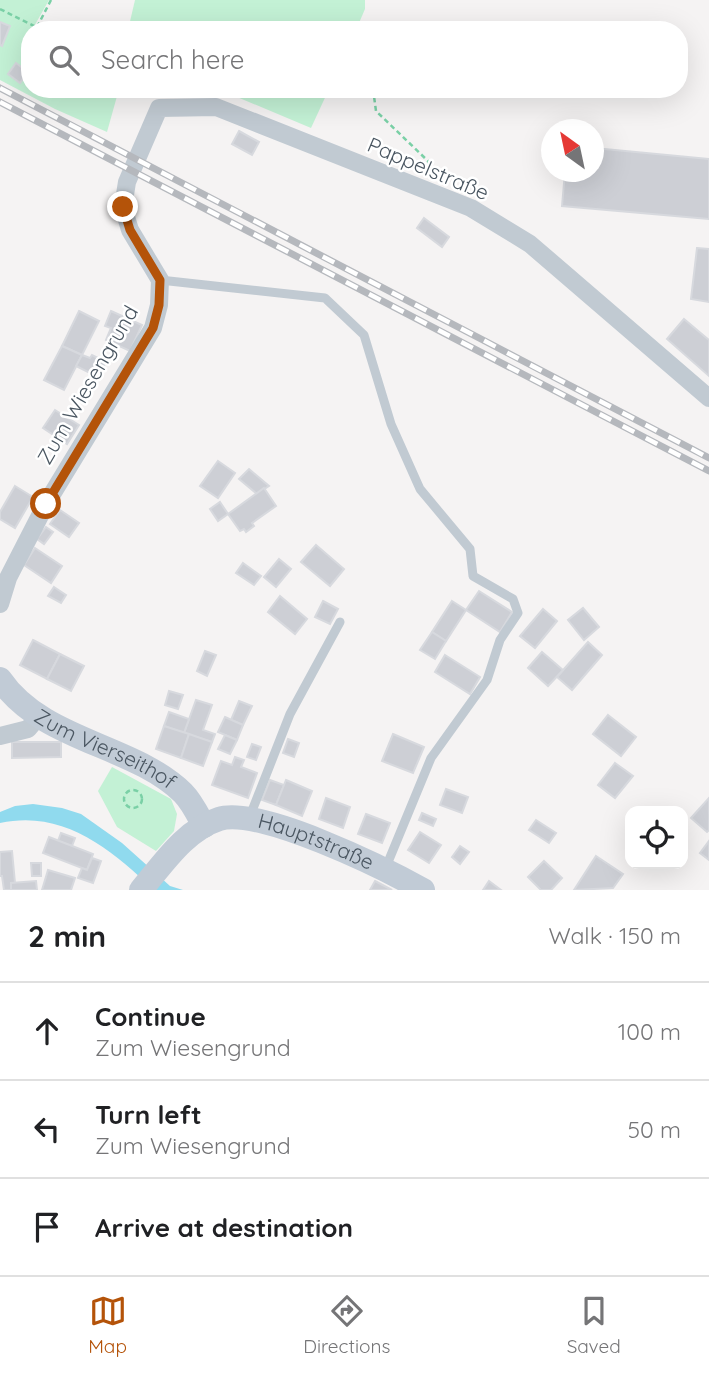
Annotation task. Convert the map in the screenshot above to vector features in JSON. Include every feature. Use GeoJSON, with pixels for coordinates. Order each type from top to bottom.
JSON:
{"type":"FeatureCollection","features":[{"type":"Feature","properties":{"kind":"street","name":"Pappelstraße"},"geometry":{"type":"LineString","coordinates":[[160,280],[130,230],[123,207],[127,182],[159,108],[216,107],[471,208],[530,244],[709,398]]}},
{"type":"Feature","properties":{"kind":"street","name":"Zum Wiesengrund"},"geometry":{"type":"LineString","coordinates":[[0,604],[8,578],[46,504],[153,328],[159,305],[160,280]]}},
{"type":"Feature","properties":{"kind":"street","name":"Zum Vierseithof"},"geometry":{"type":"LineString","coordinates":[[0,679],[26,709],[148,769],[172,784],[186,795],[204,826]]}},
{"type":"Feature","properties":{"kind":"street"},"geometry":{"type":"LineString","coordinates":[[0,736],[28,729],[39,716]]}},
{"type":"Feature","properties":{"kind":"street","name":"Hauptstraße"},"geometry":{"type":"LineString","coordinates":[[204,826],[221,818],[240,816],[265,821],[385,868],[424,890]]}},
{"type":"Feature","properties":{"kind":"street"},"geometry":{"type":"LineString","coordinates":[[141,890],[183,841],[204,826]]}},
{"type":"Feature","properties":{"kind":"lane"},"geometry":{"type":"LineString","coordinates":[[160,280],[325,298],[364,335],[390,424],[420,489],[470,549],[473,576],[513,599],[516,606],[518,613],[500,640],[487,680],[431,758],[385,868]]}},
{"type":"Feature","properties":{"kind":"lane"},"geometry":{"type":"LineString","coordinates":[[249,818],[290,714],[340,622]]}},
{"type":"Feature","properties":{"kind":"path"},"geometry":{"type":"LineString","coordinates":[[40,21],[51,0]]}},
{"type":"Feature","properties":{"kind":"path"},"geometry":{"type":"LineString","coordinates":[[0,9],[25,21]]}},
{"type":"Feature","properties":{"kind":"path"},"geometry":{"type":"LineString","coordinates":[[374,98],[376,111],[428,161],[433,193]]}},
{"type":"Feature","properties":{"kind":"path"},"geometry":{"type":"LineString","coordinates":[[138,791],[142,802],[131,809],[125,805],[123,799],[125,793],[138,791]]}},
{"type":"Feature","properties":{"kind":"green space"},"geometry":{"type":"Polygon","coordinates":[[[0,0],[49,0],[37,21],[21,21],[21,91],[0,80],[0,0]]]}},
{"type":"Feature","properties":{"kind":"green space"},"geometry":{"type":"Polygon","coordinates":[[[135,0],[365,0],[365,9],[360,21],[130,21],[135,0]]]}},
{"type":"Feature","properties":{"kind":"green space"},"geometry":{"type":"Polygon","coordinates":[[[34,98],[116,98],[107,132],[34,98]]]}},
{"type":"Feature","properties":{"kind":"green space"},"geometry":{"type":"Polygon","coordinates":[[[239,98],[325,98],[311,128],[239,98]]]}},
{"type":"Feature","properties":{"kind":"green space"},"geometry":{"type":"Polygon","coordinates":[[[112,767],[171,799],[177,814],[174,831],[156,851],[117,827],[98,791],[112,767]]]}},
{"type":"Feature","properties":{"kind":"water"},"geometry":{"type":"Polygon","coordinates":[[[33,804],[81,814],[122,843],[170,886],[183,890],[154,890],[103,847],[65,827],[23,820],[0,823],[0,812],[15,806],[33,804]]]}},
{"type":"Feature","properties":{"kind":"building"},"geometry":{"type":"Polygon","coordinates":[[[0,22],[10,26],[2,46],[0,45],[0,22]]]}},
{"type":"Feature","properties":{"kind":"building"},"geometry":{"type":"Polygon","coordinates":[[[16,63],[21,67],[21,82],[20,83],[8,74],[16,63]]]}},
{"type":"Feature","properties":{"kind":"building"},"geometry":{"type":"Polygon","coordinates":[[[239,131],[259,142],[252,155],[232,144],[239,131]]]}},
{"type":"Feature","properties":{"kind":"building"},"geometry":{"type":"Polygon","coordinates":[[[604,149],[709,159],[709,219],[562,206],[564,182],[604,182],[604,149]]]}},
{"type":"Feature","properties":{"kind":"building"},"geometry":{"type":"Polygon","coordinates":[[[424,218],[449,237],[442,247],[417,228],[424,218]]]}},
{"type":"Feature","properties":{"kind":"building"},"geometry":{"type":"Polygon","coordinates":[[[697,248],[709,249],[709,302],[691,299],[697,248]]]}},
{"type":"Feature","properties":{"kind":"building"},"geometry":{"type":"Polygon","coordinates":[[[79,311],[99,321],[82,355],[62,346],[79,311]]]}},
{"type":"Feature","properties":{"kind":"building"},"geometry":{"type":"Polygon","coordinates":[[[111,311],[142,325],[130,351],[106,340],[111,328],[105,326],[111,311]]]}},
{"type":"Feature","properties":{"kind":"building"},"geometry":{"type":"Polygon","coordinates":[[[684,319],[709,340],[709,376],[667,339],[684,319]]]}},
{"type":"Feature","properties":{"kind":"building"},"geometry":{"type":"Polygon","coordinates":[[[62,346],[82,355],[64,390],[44,380],[62,346]]]}},
{"type":"Feature","properties":{"kind":"building"},"geometry":{"type":"Polygon","coordinates":[[[82,355],[90,358],[92,355],[106,362],[98,377],[76,366],[82,355]]]}},
{"type":"Feature","properties":{"kind":"building"},"geometry":{"type":"Polygon","coordinates":[[[55,410],[79,425],[67,444],[43,428],[55,410]]]}},
{"type":"Feature","properties":{"kind":"building"},"geometry":{"type":"Polygon","coordinates":[[[218,461],[235,473],[218,498],[200,486],[218,461]]]}},
{"type":"Feature","properties":{"kind":"building"},"geometry":{"type":"Polygon","coordinates":[[[249,469],[269,486],[257,494],[239,479],[249,469]]]}},
{"type":"Feature","properties":{"kind":"building"},"geometry":{"type":"Polygon","coordinates":[[[15,486],[33,497],[15,528],[0,519],[0,512],[15,486]]]}},
{"type":"Feature","properties":{"kind":"building"},"geometry":{"type":"Polygon","coordinates":[[[264,488],[276,506],[252,523],[254,526],[246,532],[244,529],[240,531],[228,514],[264,488]]]}},
{"type":"Feature","properties":{"kind":"building"},"geometry":{"type":"Polygon","coordinates":[[[220,502],[228,514],[218,521],[210,509],[220,502]]]}},
{"type":"Feature","properties":{"kind":"building"},"geometry":{"type":"Polygon","coordinates":[[[60,510],[79,523],[69,537],[50,524],[60,510]]]}},
{"type":"Feature","properties":{"kind":"building"},"geometry":{"type":"Polygon","coordinates":[[[46,527],[53,532],[44,544],[37,539],[46,527]]]}},
{"type":"Feature","properties":{"kind":"building"},"geometry":{"type":"Polygon","coordinates":[[[316,545],[344,569],[330,586],[301,562],[316,545]]]}},
{"type":"Feature","properties":{"kind":"building"},"geometry":{"type":"Polygon","coordinates":[[[35,548],[62,566],[51,583],[24,565],[35,548]]]}},
{"type":"Feature","properties":{"kind":"building"},"geometry":{"type":"Polygon","coordinates":[[[279,559],[291,569],[276,587],[264,577],[279,559]]]}},
{"type":"Feature","properties":{"kind":"building"},"geometry":{"type":"Polygon","coordinates":[[[243,563],[261,576],[254,585],[236,573],[243,563]]]}},
{"type":"Feature","properties":{"kind":"building"},"geometry":{"type":"Polygon","coordinates":[[[54,587],[66,595],[61,603],[48,596],[54,587]]]}},
{"type":"Feature","properties":{"kind":"building"},"geometry":{"type":"Polygon","coordinates":[[[479,591],[512,612],[500,632],[466,610],[479,591]]]}},
{"type":"Feature","properties":{"kind":"building"},"geometry":{"type":"Polygon","coordinates":[[[280,596],[307,619],[295,634],[268,612],[280,596]]]}},
{"type":"Feature","properties":{"kind":"building"},"geometry":{"type":"Polygon","coordinates":[[[323,601],[338,609],[330,624],[315,617],[323,601]]]}},
{"type":"Feature","properties":{"kind":"building"},"geometry":{"type":"Polygon","coordinates":[[[452,601],[466,610],[446,641],[432,632],[452,601]]]}},
{"type":"Feature","properties":{"kind":"building"},"geometry":{"type":"Polygon","coordinates":[[[583,608],[599,627],[584,640],[568,620],[583,608]]]}},
{"type":"Feature","properties":{"kind":"building"},"geometry":{"type":"Polygon","coordinates":[[[543,609],[557,621],[535,648],[520,636],[543,609]]]}},
{"type":"Feature","properties":{"kind":"building"},"geometry":{"type":"Polygon","coordinates":[[[432,632],[446,641],[435,659],[420,650],[432,632]]]}},
{"type":"Feature","properties":{"kind":"building"},"geometry":{"type":"Polygon","coordinates":[[[33,640],[60,654],[47,679],[20,665],[33,640]]]}},
{"type":"Feature","properties":{"kind":"building"},"geometry":{"type":"Polygon","coordinates":[[[588,642],[602,655],[572,690],[557,677],[588,642]]]}},
{"type":"Feature","properties":{"kind":"building"},"geometry":{"type":"Polygon","coordinates":[[[205,651],[216,655],[207,676],[197,671],[205,651]]]}},
{"type":"Feature","properties":{"kind":"building"},"geometry":{"type":"Polygon","coordinates":[[[542,652],[563,670],[548,686],[528,668],[542,652]]]}},
{"type":"Feature","properties":{"kind":"building"},"geometry":{"type":"Polygon","coordinates":[[[60,654],[84,666],[71,691],[47,679],[60,654]]]}},
{"type":"Feature","properties":{"kind":"building"},"geometry":{"type":"Polygon","coordinates":[[[445,655],[480,677],[470,694],[435,672],[445,655]]]}},
{"type":"Feature","properties":{"kind":"building"},"geometry":{"type":"Polygon","coordinates":[[[169,691],[183,695],[178,709],[165,705],[169,691]]]}},
{"type":"Feature","properties":{"kind":"building"},"geometry":{"type":"Polygon","coordinates":[[[196,700],[212,705],[203,730],[215,734],[212,742],[184,733],[196,700]]]}},
{"type":"Feature","properties":{"kind":"building"},"geometry":{"type":"Polygon","coordinates":[[[239,701],[252,706],[243,725],[231,720],[239,701]]]}},
{"type":"Feature","properties":{"kind":"building"},"geometry":{"type":"Polygon","coordinates":[[[169,712],[189,719],[184,733],[164,726],[169,712]]]}},
{"type":"Feature","properties":{"kind":"building"},"geometry":{"type":"Polygon","coordinates":[[[608,715],[636,737],[621,756],[593,734],[608,715]]]}},
{"type":"Feature","properties":{"kind":"building"},"geometry":{"type":"Polygon","coordinates":[[[225,717],[243,725],[237,740],[218,732],[225,717]]]}},
{"type":"Feature","properties":{"kind":"building"},"geometry":{"type":"Polygon","coordinates":[[[164,726],[189,734],[181,758],[156,749],[164,726]]]}},
{"type":"Feature","properties":{"kind":"building"},"geometry":{"type":"Polygon","coordinates":[[[189,734],[212,742],[203,766],[181,758],[189,734]]]}},
{"type":"Feature","properties":{"kind":"building"},"geometry":{"type":"Polygon","coordinates":[[[393,734],[424,747],[413,773],[382,761],[393,734]]]}},
{"type":"Feature","properties":{"kind":"building"},"geometry":{"type":"Polygon","coordinates":[[[225,735],[237,740],[230,754],[218,749],[225,735]]]}},
{"type":"Feature","properties":{"kind":"building"},"geometry":{"type":"Polygon","coordinates":[[[288,739],[299,743],[294,757],[283,753],[288,739]]]}},
{"type":"Feature","properties":{"kind":"building"},"geometry":{"type":"Polygon","coordinates":[[[12,742],[61,742],[61,757],[12,758],[12,742]]]}},
{"type":"Feature","properties":{"kind":"building"},"geometry":{"type":"Polygon","coordinates":[[[252,744],[261,747],[256,760],[247,757],[252,744]]]}},
{"type":"Feature","properties":{"kind":"building"},"geometry":{"type":"Polygon","coordinates":[[[235,757],[244,760],[241,767],[257,773],[248,798],[212,785],[221,761],[232,765],[235,757]]]}},
{"type":"Feature","properties":{"kind":"building"},"geometry":{"type":"Polygon","coordinates":[[[615,763],[633,776],[615,798],[598,785],[615,763]]]}},
{"type":"Feature","properties":{"kind":"building"},"geometry":{"type":"Polygon","coordinates":[[[270,780],[284,785],[276,805],[262,800],[270,780]]]}},
{"type":"Feature","properties":{"kind":"building"},"geometry":{"type":"Polygon","coordinates":[[[286,780],[312,791],[302,816],[276,805],[286,780]]]}},
{"type":"Feature","properties":{"kind":"building"},"geometry":{"type":"Polygon","coordinates":[[[446,789],[468,797],[462,813],[440,805],[446,789]]]}},
{"type":"Feature","properties":{"kind":"building"},"geometry":{"type":"Polygon","coordinates":[[[326,798],[350,807],[343,828],[319,819],[326,798]]]}},
{"type":"Feature","properties":{"kind":"building"},"geometry":{"type":"Polygon","coordinates":[[[709,798],[709,830],[707,832],[691,818],[709,798]]]}},
{"type":"Feature","properties":{"kind":"building"},"geometry":{"type":"Polygon","coordinates":[[[422,813],[436,819],[433,826],[419,820],[422,813]]]}},
{"type":"Feature","properties":{"kind":"building"},"geometry":{"type":"Polygon","coordinates":[[[366,814],[390,823],[382,843],[358,834],[366,814]]]}},
{"type":"Feature","properties":{"kind":"building"},"geometry":{"type":"Polygon","coordinates":[[[536,820],[556,833],[549,843],[529,830],[536,820]]]}},
{"type":"Feature","properties":{"kind":"building"},"geometry":{"type":"Polygon","coordinates":[[[420,832],[441,845],[429,863],[408,850],[420,832]]]}},
{"type":"Feature","properties":{"kind":"building"},"geometry":{"type":"Polygon","coordinates":[[[61,833],[75,838],[72,846],[58,841],[61,833]]]}},
{"type":"Feature","properties":{"kind":"building"},"geometry":{"type":"Polygon","coordinates":[[[49,837],[93,854],[87,870],[43,853],[49,837]]]}},
{"type":"Feature","properties":{"kind":"building"},"geometry":{"type":"Polygon","coordinates":[[[709,841],[709,860],[700,853],[709,841]]]}},
{"type":"Feature","properties":{"kind":"building"},"geometry":{"type":"Polygon","coordinates":[[[460,846],[469,852],[460,864],[452,857],[460,846]]]}},
{"type":"Feature","properties":{"kind":"building"},"geometry":{"type":"Polygon","coordinates":[[[12,851],[15,883],[11,883],[11,890],[4,890],[0,876],[0,852],[12,851]]]}},
{"type":"Feature","properties":{"kind":"building"},"geometry":{"type":"Polygon","coordinates":[[[596,856],[623,874],[613,888],[574,890],[596,856]]]}},
{"type":"Feature","properties":{"kind":"building"},"geometry":{"type":"Polygon","coordinates":[[[92,858],[101,861],[93,883],[78,878],[82,868],[87,870],[92,858]]]}},
{"type":"Feature","properties":{"kind":"building"},"geometry":{"type":"Polygon","coordinates":[[[544,861],[562,878],[551,890],[541,890],[528,877],[544,861]]]}},
{"type":"Feature","properties":{"kind":"building"},"geometry":{"type":"Polygon","coordinates":[[[31,863],[41,863],[41,876],[32,876],[31,863]]]}},
{"type":"Feature","properties":{"kind":"building"},"geometry":{"type":"Polygon","coordinates":[[[48,870],[75,878],[71,890],[42,890],[48,870]]]}},
{"type":"Feature","properties":{"kind":"building"},"geometry":{"type":"Polygon","coordinates":[[[36,881],[37,890],[11,890],[11,883],[36,881]]]}},
{"type":"Feature","properties":{"kind":"building"},"geometry":{"type":"Polygon","coordinates":[[[375,881],[392,890],[370,890],[375,881]]]}},
{"type":"Feature","properties":{"kind":"building"},"geometry":{"type":"Polygon","coordinates":[[[489,881],[501,890],[483,890],[489,881]]]}},
{"type":"Feature","properties":{"kind":"railway"},"geometry":{"type":"LineString","coordinates":[[0,88],[709,458]]}},
{"type":"Feature","properties":{"kind":"railway"},"geometry":{"type":"LineString","coordinates":[[0,102],[709,471]]}},
{"type":"Feature","properties":{"kind":"route"},"geometry":{"type":"LineString","coordinates":[[46,504],[153,328],[159,305],[160,280],[130,230],[123,207]]}}]}
